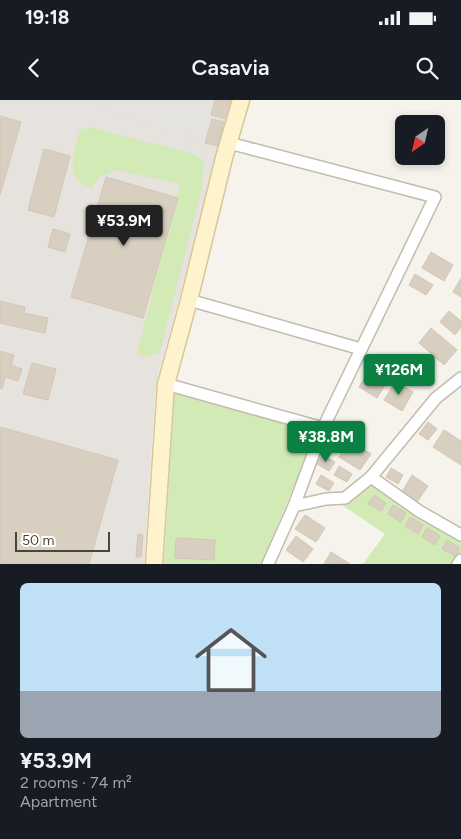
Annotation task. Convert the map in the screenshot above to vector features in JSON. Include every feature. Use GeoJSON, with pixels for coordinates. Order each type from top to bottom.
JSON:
{"type":"FeatureCollection","features":[{"type":"Feature","properties":{"kind":"street"},"geometry":{"type":"LineString","coordinates":[[154,564],[166,384],[240,100]]}},
{"type":"Feature","properties":{"kind":"street"},"geometry":{"type":"LineString","coordinates":[[229,143],[435,198],[323,428],[294,506],[268,564]]}},
{"type":"Feature","properties":{"kind":"street"},"geometry":{"type":"LineString","coordinates":[[189,300],[361,349]]}},
{"type":"Feature","properties":{"kind":"street"},"geometry":{"type":"LineString","coordinates":[[294,506],[326,499],[344,498],[371,477],[436,398],[461,378]]}},
{"type":"Feature","properties":{"kind":"street"},"geometry":{"type":"LineString","coordinates":[[166,384],[323,428]]}},
{"type":"Feature","properties":{"kind":"street"},"geometry":{"type":"LineString","coordinates":[[371,477],[419,511],[461,535]]}},
{"type":"Feature","properties":{"kind":"street"},"geometry":{"type":"LineString","coordinates":[[458,564],[461,560]]}},
{"type":"Feature","properties":{"kind":"shaded area"},"geometry":{"type":"Polygon","coordinates":[[[0,100],[232,100],[158,375],[144,564],[0,564],[0,100]]]}},
{"type":"Feature","properties":{"kind":"shaded area"},"geometry":{"type":"Polygon","coordinates":[[[106,100],[214,100],[203,141],[103,110],[106,100]]]}},
{"type":"Feature","properties":{"kind":"green space"},"geometry":{"type":"Polygon","coordinates":[[[92,127],[188,152],[204,160],[202,187],[160,352],[148,358],[137,354],[180,184],[116,170],[98,178],[92,188],[81,183],[76,178],[74,172],[74,150],[80,130],[92,127]]]}},
{"type":"Feature","properties":{"kind":"green space"},"geometry":{"type":"Polygon","coordinates":[[[175,387],[319,427],[261,564],[164,564],[175,387]]]}},
{"type":"Feature","properties":{"kind":"green space"},"geometry":{"type":"Polygon","coordinates":[[[376,481],[461,540],[461,559],[457,564],[363,564],[385,534],[342,505],[345,498],[376,481]]]}},
{"type":"Feature","properties":{"kind":"building"},"geometry":{"type":"Polygon","coordinates":[[[215,100],[232,100],[227,119],[211,115],[215,100]]]}},
{"type":"Feature","properties":{"kind":"building"},"geometry":{"type":"Polygon","coordinates":[[[0,116],[21,122],[0,195],[0,116]]]}},
{"type":"Feature","properties":{"kind":"building"},"geometry":{"type":"Polygon","coordinates":[[[212,119],[224,122],[217,146],[205,143],[212,119]]]}},
{"type":"Feature","properties":{"kind":"building"},"geometry":{"type":"Polygon","coordinates":[[[44,149],[70,156],[54,217],[28,210],[44,149]]]}},
{"type":"Feature","properties":{"kind":"building"},"geometry":{"type":"Polygon","coordinates":[[[106,177],[178,198],[143,318],[71,297],[106,177]]]}},
{"type":"Feature","properties":{"kind":"building"},"geometry":{"type":"Polygon","coordinates":[[[53,229],[70,234],[65,252],[48,247],[53,229]]]}},
{"type":"Feature","properties":{"kind":"building"},"geometry":{"type":"Polygon","coordinates":[[[431,252],[453,265],[444,281],[422,268],[431,252]]]}},
{"type":"Feature","properties":{"kind":"building"},"geometry":{"type":"Polygon","coordinates":[[[415,274],[433,285],[426,295],[409,285],[415,274]]]}},
{"type":"Feature","properties":{"kind":"building"},"geometry":{"type":"Polygon","coordinates":[[[461,278],[461,297],[453,292],[461,278]]]}},
{"type":"Feature","properties":{"kind":"building"},"geometry":{"type":"Polygon","coordinates":[[[0,301],[25,307],[24,313],[48,318],[45,333],[0,323],[0,301]]]}},
{"type":"Feature","properties":{"kind":"building"},"geometry":{"type":"Polygon","coordinates":[[[449,311],[461,321],[461,327],[455,335],[440,322],[449,311]]]}},
{"type":"Feature","properties":{"kind":"building"},"geometry":{"type":"Polygon","coordinates":[[[431,328],[457,350],[444,365],[419,343],[431,328]]]}},
{"type":"Feature","properties":{"kind":"building"},"geometry":{"type":"Polygon","coordinates":[[[0,351],[14,355],[11,365],[22,369],[18,381],[5,377],[2,389],[0,388],[0,351]]]}},
{"type":"Feature","properties":{"kind":"building"},"geometry":{"type":"Polygon","coordinates":[[[32,363],[56,369],[48,400],[23,394],[32,363]]]}},
{"type":"Feature","properties":{"kind":"building"},"geometry":{"type":"Polygon","coordinates":[[[370,369],[388,380],[377,398],[359,387],[370,369]]]}},
{"type":"Feature","properties":{"kind":"building"},"geometry":{"type":"Polygon","coordinates":[[[395,382],[413,392],[402,411],[384,400],[395,382]]]}},
{"type":"Feature","properties":{"kind":"building"},"geometry":{"type":"Polygon","coordinates":[[[337,421],[346,426],[339,439],[330,434],[337,421]]]}},
{"type":"Feature","properties":{"kind":"building"},"geometry":{"type":"Polygon","coordinates":[[[428,422],[437,429],[428,440],[419,434],[428,422]]]}},
{"type":"Feature","properties":{"kind":"building"},"geometry":{"type":"Polygon","coordinates":[[[0,427],[118,460],[89,564],[0,564],[0,427]]]}},
{"type":"Feature","properties":{"kind":"building"},"geometry":{"type":"Polygon","coordinates":[[[444,430],[461,441],[461,465],[433,447],[444,430]]]}},
{"type":"Feature","properties":{"kind":"building"},"geometry":{"type":"Polygon","coordinates":[[[350,440],[371,454],[360,470],[339,457],[350,440]]]}},
{"type":"Feature","properties":{"kind":"building"},"geometry":{"type":"Polygon","coordinates":[[[322,455],[335,462],[329,471],[317,464],[322,455]]]}},
{"type":"Feature","properties":{"kind":"building"},"geometry":{"type":"Polygon","coordinates":[[[339,466],[352,474],[347,482],[334,475],[339,466]]]}},
{"type":"Feature","properties":{"kind":"building"},"geometry":{"type":"Polygon","coordinates":[[[391,468],[403,475],[398,484],[386,477],[391,468]]]}},
{"type":"Feature","properties":{"kind":"building"},"geometry":{"type":"Polygon","coordinates":[[[321,475],[334,483],[329,491],[316,484],[321,475]]]}},
{"type":"Feature","properties":{"kind":"building"},"geometry":{"type":"Polygon","coordinates":[[[412,475],[428,486],[417,502],[402,492],[412,475]]]}},
{"type":"Feature","properties":{"kind":"building"},"geometry":{"type":"Polygon","coordinates":[[[374,495],[386,503],[381,511],[368,504],[374,495]]]}},
{"type":"Feature","properties":{"kind":"building"},"geometry":{"type":"Polygon","coordinates":[[[393,505],[406,513],[401,522],[388,514],[393,505]]]}},
{"type":"Feature","properties":{"kind":"building"},"geometry":{"type":"Polygon","coordinates":[[[305,515],[325,528],[316,542],[295,529],[305,515]]]}},
{"type":"Feature","properties":{"kind":"building"},"geometry":{"type":"Polygon","coordinates":[[[410,517],[423,525],[418,534],[405,526],[410,517]]]}},
{"type":"Feature","properties":{"kind":"building"},"geometry":{"type":"Polygon","coordinates":[[[427,528],[440,536],[435,545],[422,537],[427,528]]]}},
{"type":"Feature","properties":{"kind":"building"},"geometry":{"type":"Polygon","coordinates":[[[138,534],[143,535],[141,557],[136,557],[138,534]]]}},
{"type":"Feature","properties":{"kind":"building"},"geometry":{"type":"Polygon","coordinates":[[[296,536],[313,549],[303,562],[286,550],[296,536]]]}},
{"type":"Feature","properties":{"kind":"building"},"geometry":{"type":"Polygon","coordinates":[[[176,538],[215,540],[214,560],[175,558],[176,538]]]}},
{"type":"Feature","properties":{"kind":"building"},"geometry":{"type":"Polygon","coordinates":[[[447,540],[460,548],[455,556],[442,549],[447,540]]]}},
{"type":"Feature","properties":{"kind":"building"},"geometry":{"type":"Polygon","coordinates":[[[331,552],[350,564],[324,564],[331,552]]]}}]}
